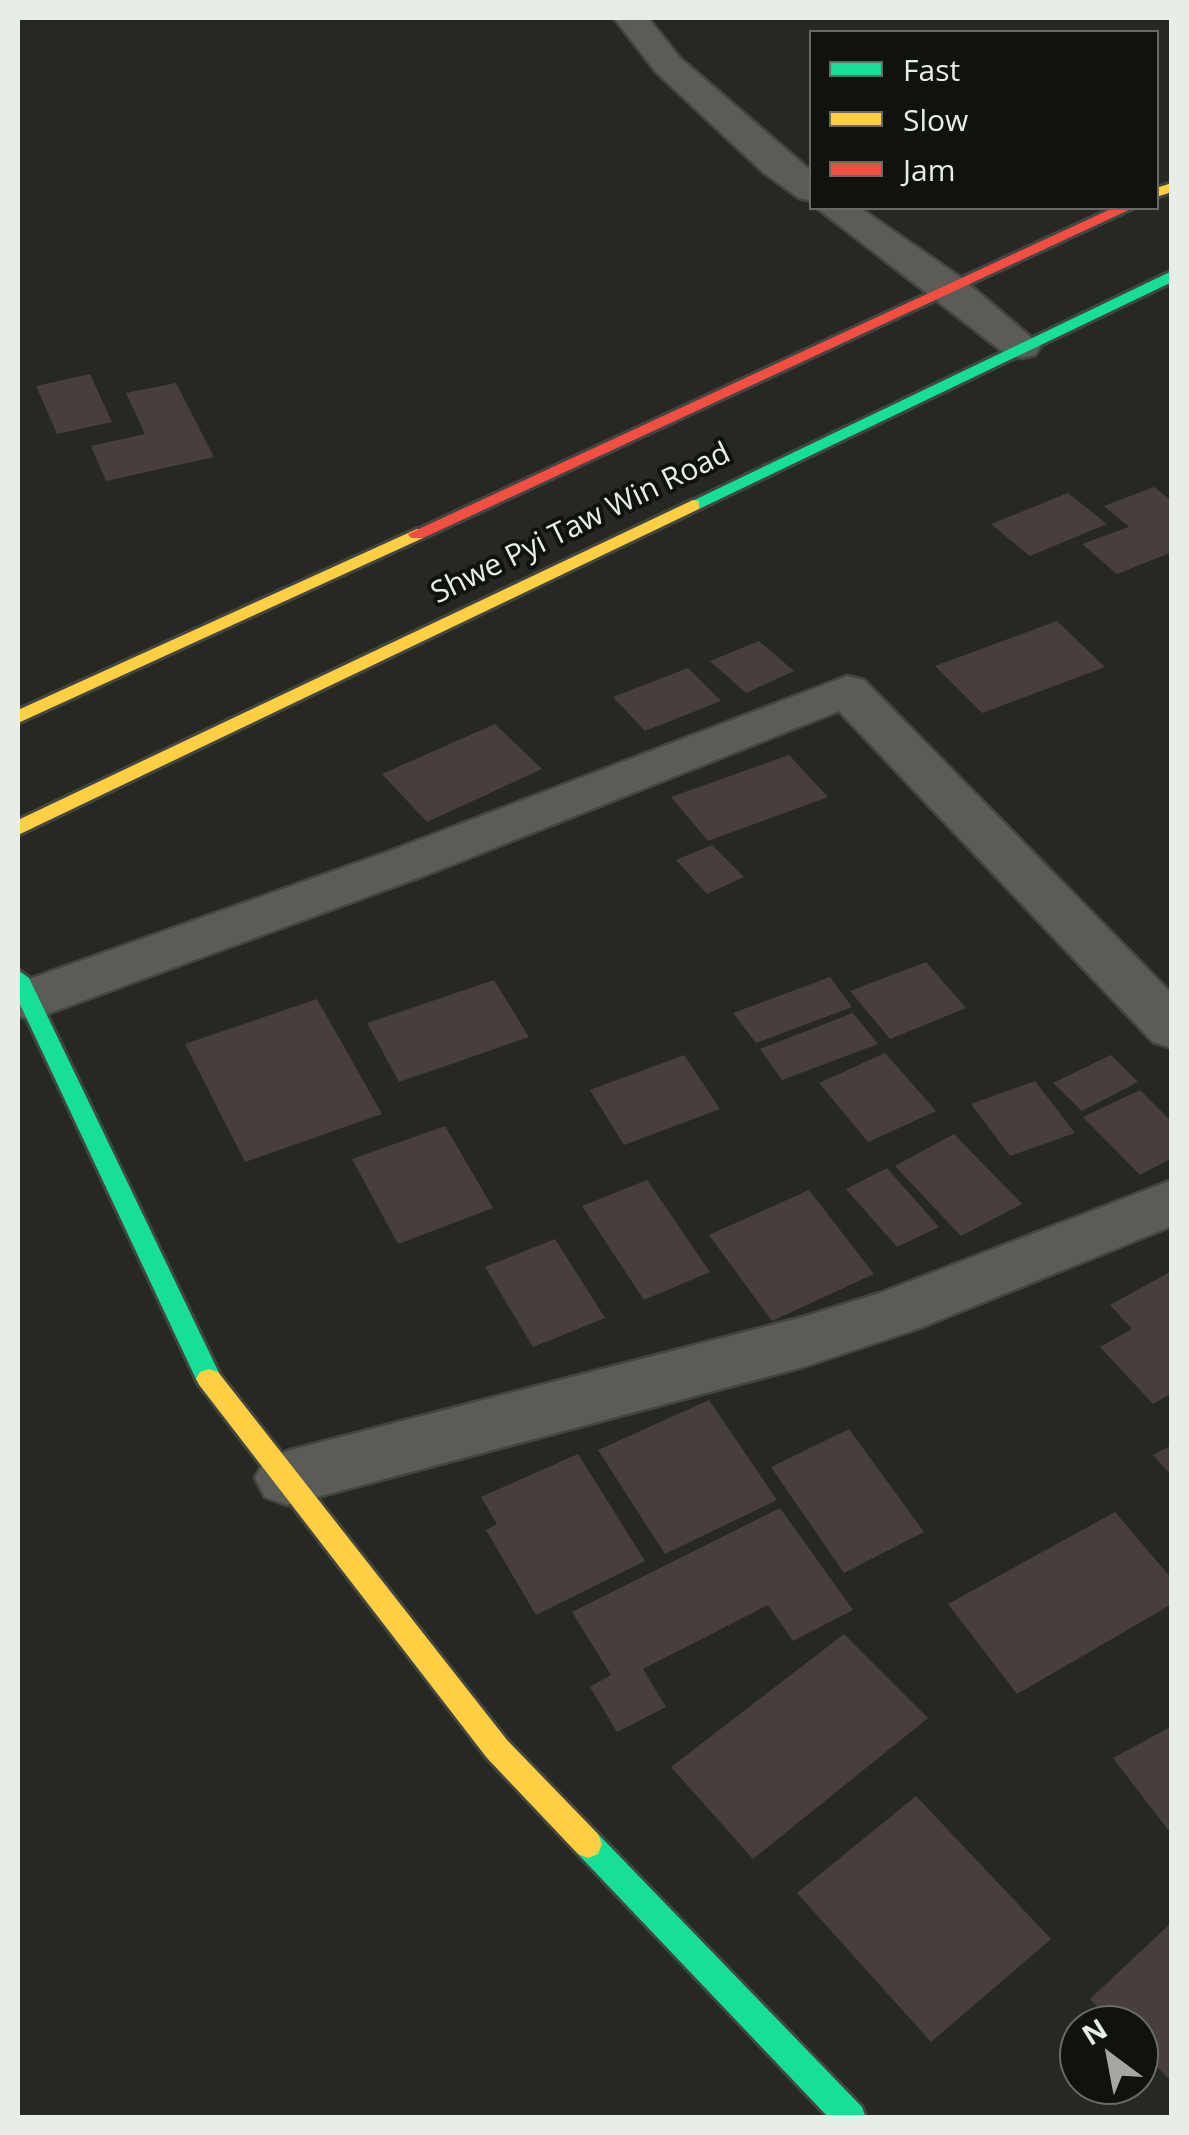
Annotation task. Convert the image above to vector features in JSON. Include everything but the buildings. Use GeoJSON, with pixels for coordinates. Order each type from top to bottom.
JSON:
{"type":"FeatureCollection","features":[{"type":"Feature","properties":{"kind":"main road"},"geometry":{"type":"LineString","coordinates":[[18,716],[1122,210]]}},
{"type":"Feature","properties":{"kind":"main road","name":"Shwe Pyi Taw Win Road"},"geometry":{"type":"LineString","coordinates":[[18,828],[1021,346],[1165,285]]}},
{"type":"Feature","properties":{"kind":"main road"},"geometry":{"type":"LineString","coordinates":[[23,989],[204,1373],[497,1749],[851,2118]]}},
{"type":"Feature","properties":{"kind":"street"},"geometry":{"type":"LineString","coordinates":[[631,18],[668,65],[777,165],[809,188]]}},
{"type":"Feature","properties":{"kind":"street"},"geometry":{"type":"LineString","coordinates":[[839,210],[949,287],[1021,346]]}},
{"type":"Feature","properties":{"kind":"street"},"geometry":{"type":"LineString","coordinates":[[23,989],[408,862],[847,692],[1172,1028]]}},
{"type":"Feature","properties":{"kind":"street"},"geometry":{"type":"LineString","coordinates":[[286,1478],[802,1342],[896,1312],[1172,1202]]}},
{"type":"Feature","properties":{"kind":"traffic: fast"},"geometry":{"type":"LineString","coordinates":[[693,505],[1172,276]]}},
{"type":"Feature","properties":{"kind":"traffic: fast"},"geometry":{"type":"LineString","coordinates":[[18,978],[209,1379]]}},
{"type":"Feature","properties":{"kind":"traffic: fast"},"geometry":{"type":"LineString","coordinates":[[588,1844],[851,2118]]}},
{"type":"Feature","properties":{"kind":"traffic: slow"},"geometry":{"type":"LineString","coordinates":[[1159,192],[1172,187]]}},
{"type":"Feature","properties":{"kind":"traffic: slow"},"geometry":{"type":"LineString","coordinates":[[18,828],[693,505]]}},
{"type":"Feature","properties":{"kind":"traffic: slow"},"geometry":{"type":"LineString","coordinates":[[18,717],[417,534]]}},
{"type":"Feature","properties":{"kind":"traffic: slow"},"geometry":{"type":"LineString","coordinates":[[209,1379],[497,1749],[588,1844]]}},
{"type":"Feature","properties":{"kind":"traffic: jam"},"geometry":{"type":"LineString","coordinates":[[417,534],[1121,210]]}}]}
